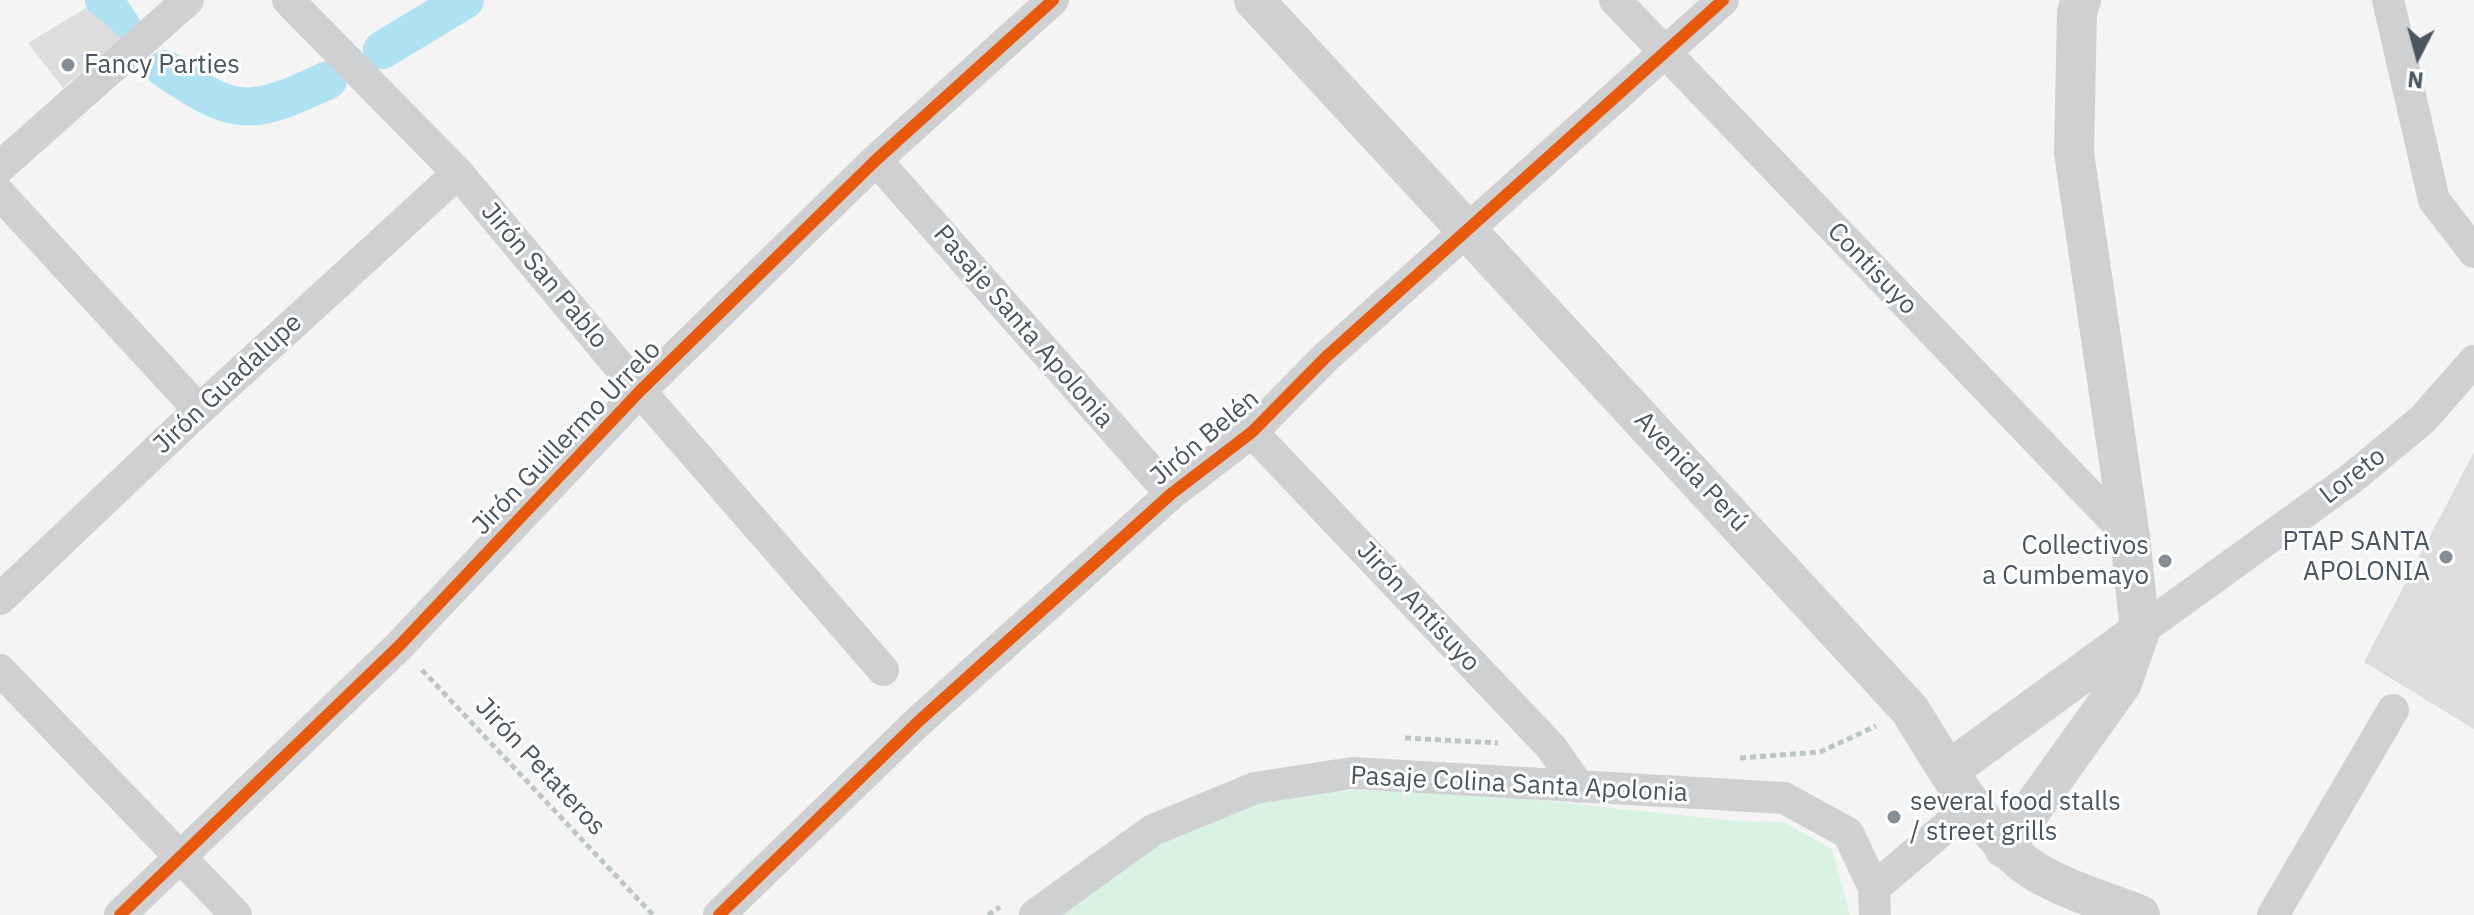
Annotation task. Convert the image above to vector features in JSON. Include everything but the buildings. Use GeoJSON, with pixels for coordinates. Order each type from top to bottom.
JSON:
{"type":"FeatureCollection","features":[{"type":"Feature","properties":{"kind":"street"},"geometry":{"type":"LineString","coordinates":[[0,167],[188,0]]}},
{"type":"Feature","properties":{"kind":"street","name":"Jirón San Pablo"},"geometry":{"type":"LineString","coordinates":[[288,0],[458,173],[640,391],[883,670]]}},
{"type":"Feature","properties":{"kind":"street","name":"Jirón Guillermo Urrelo"},"geometry":{"type":"LineString","coordinates":[[120,915],[399,646],[640,391],[876,160],[1053,0]]}},
{"type":"Feature","properties":{"kind":"street","name":"Avenida Perú"},"geometry":{"type":"LineString","coordinates":[[1254,0],[1910,710],[1948,771],[2004,848],[2038,873],[2140,915]]}},
{"type":"Feature","properties":{"kind":"street","name":"Contisuyo"},"geometry":{"type":"LineString","coordinates":[[1615,0],[1662,53],[2130,537]]}},
{"type":"Feature","properties":{"kind":"street","name":"Jirón Belén"},"geometry":{"type":"LineString","coordinates":[[719,915],[919,721],[1171,494],[1252,432],[1326,357],[1467,227],[1723,0]]}},
{"type":"Feature","properties":{"kind":"street"},"geometry":{"type":"LineString","coordinates":[[2004,848],[2122,683],[2140,631],[2130,537],[2074,153],[2077,13],[2081,0]]}},
{"type":"Feature","properties":{"kind":"street"},"geometry":{"type":"LineString","coordinates":[[2388,0],[2434,200],[2474,252]]}},
{"type":"Feature","properties":{"kind":"street","name":"Pasaje Santa Apolonia"},"geometry":{"type":"LineString","coordinates":[[876,160],[1171,494]]}},
{"type":"Feature","properties":{"kind":"street","name":"Jirón Guadalupe"},"geometry":{"type":"LineString","coordinates":[[0,599],[199,410],[458,173]]}},
{"type":"Feature","properties":{"kind":"street"},"geometry":{"type":"LineString","coordinates":[[0,194],[199,410]]}},
{"type":"Feature","properties":{"kind":"street","name":"Loreto"},"geometry":{"type":"LineString","coordinates":[[2140,631],[2352,478],[2423,419],[2474,361]]}},
{"type":"Feature","properties":{"kind":"street","name":"Jirón Antisuyo"},"geometry":{"type":"LineString","coordinates":[[1252,432],[1551,747],[1579,787]]}},
{"type":"Feature","properties":{"kind":"street"},"geometry":{"type":"LineString","coordinates":[[1948,771],[2140,631]]}},
{"type":"Feature","properties":{"kind":"street"},"geometry":{"type":"LineString","coordinates":[[0,670],[236,915]]}},
{"type":"Feature","properties":{"kind":"street"},"geometry":{"type":"LineString","coordinates":[[2273,915],[2393,710]]}},
{"type":"Feature","properties":{"kind":"street","name":"Pasaje Colina Santa Apolonia"},"geometry":{"type":"LineString","coordinates":[[1035,915],[1153,830],[1255,788],[1352,773],[1784,798],[1848,833],[1874,902]]}},
{"type":"Feature","properties":{"kind":"street"},"geometry":{"type":"LineString","coordinates":[[1874,902],[1973,804]]}},
{"type":"Feature","properties":{"kind":"green space"},"geometry":{"type":"Polygon","coordinates":[[[1360,790],[1479,794],[1736,821],[1783,822],[1832,849],[1850,915],[1060,915],[1146,851],[1257,797],[1360,790]]]}},
{"type":"Feature","properties":{"kind":"waterway"},"geometry":{"type":"LineString","coordinates":[[104,0],[122,27]]}},
{"type":"Feature","properties":{"kind":"waterway"},"geometry":{"type":"LineString","coordinates":[[382,50],[465,0]]}},
{"type":"Feature","properties":{"kind":"waterway"},"geometry":{"type":"LineString","coordinates":[[165,69],[209,96],[244,106],[280,101],[328,80]]}},
{"type":"Feature","properties":{"kind":"cycle path"},"geometry":{"type":"LineString","coordinates":[[120,915],[399,646],[640,391],[876,160],[1053,0]]}},
{"type":"Feature","properties":{"kind":"cycle path"},"geometry":{"type":"LineString","coordinates":[[719,915],[919,721],[1171,494],[1252,432],[1326,357],[1723,0]]}},
{"type":"Feature","properties":{"kind":"place","name":"Fancy Parties"},"geometry":{"type":"Point","coordinates":[68,65]}},
{"type":"Feature","properties":{"kind":"place","name":"PTAP SANTA APOLONIA"},"geometry":{"type":"Point","coordinates":[2446,557]}},
{"type":"Feature","properties":{"kind":"place","name":"Collectivos a Cumbemayo"},"geometry":{"type":"Point","coordinates":[2165,561]}},
{"type":"Feature","properties":{"kind":"place","name":"several food stalls / street grills"},"geometry":{"type":"Point","coordinates":[1894,817]}}]}
